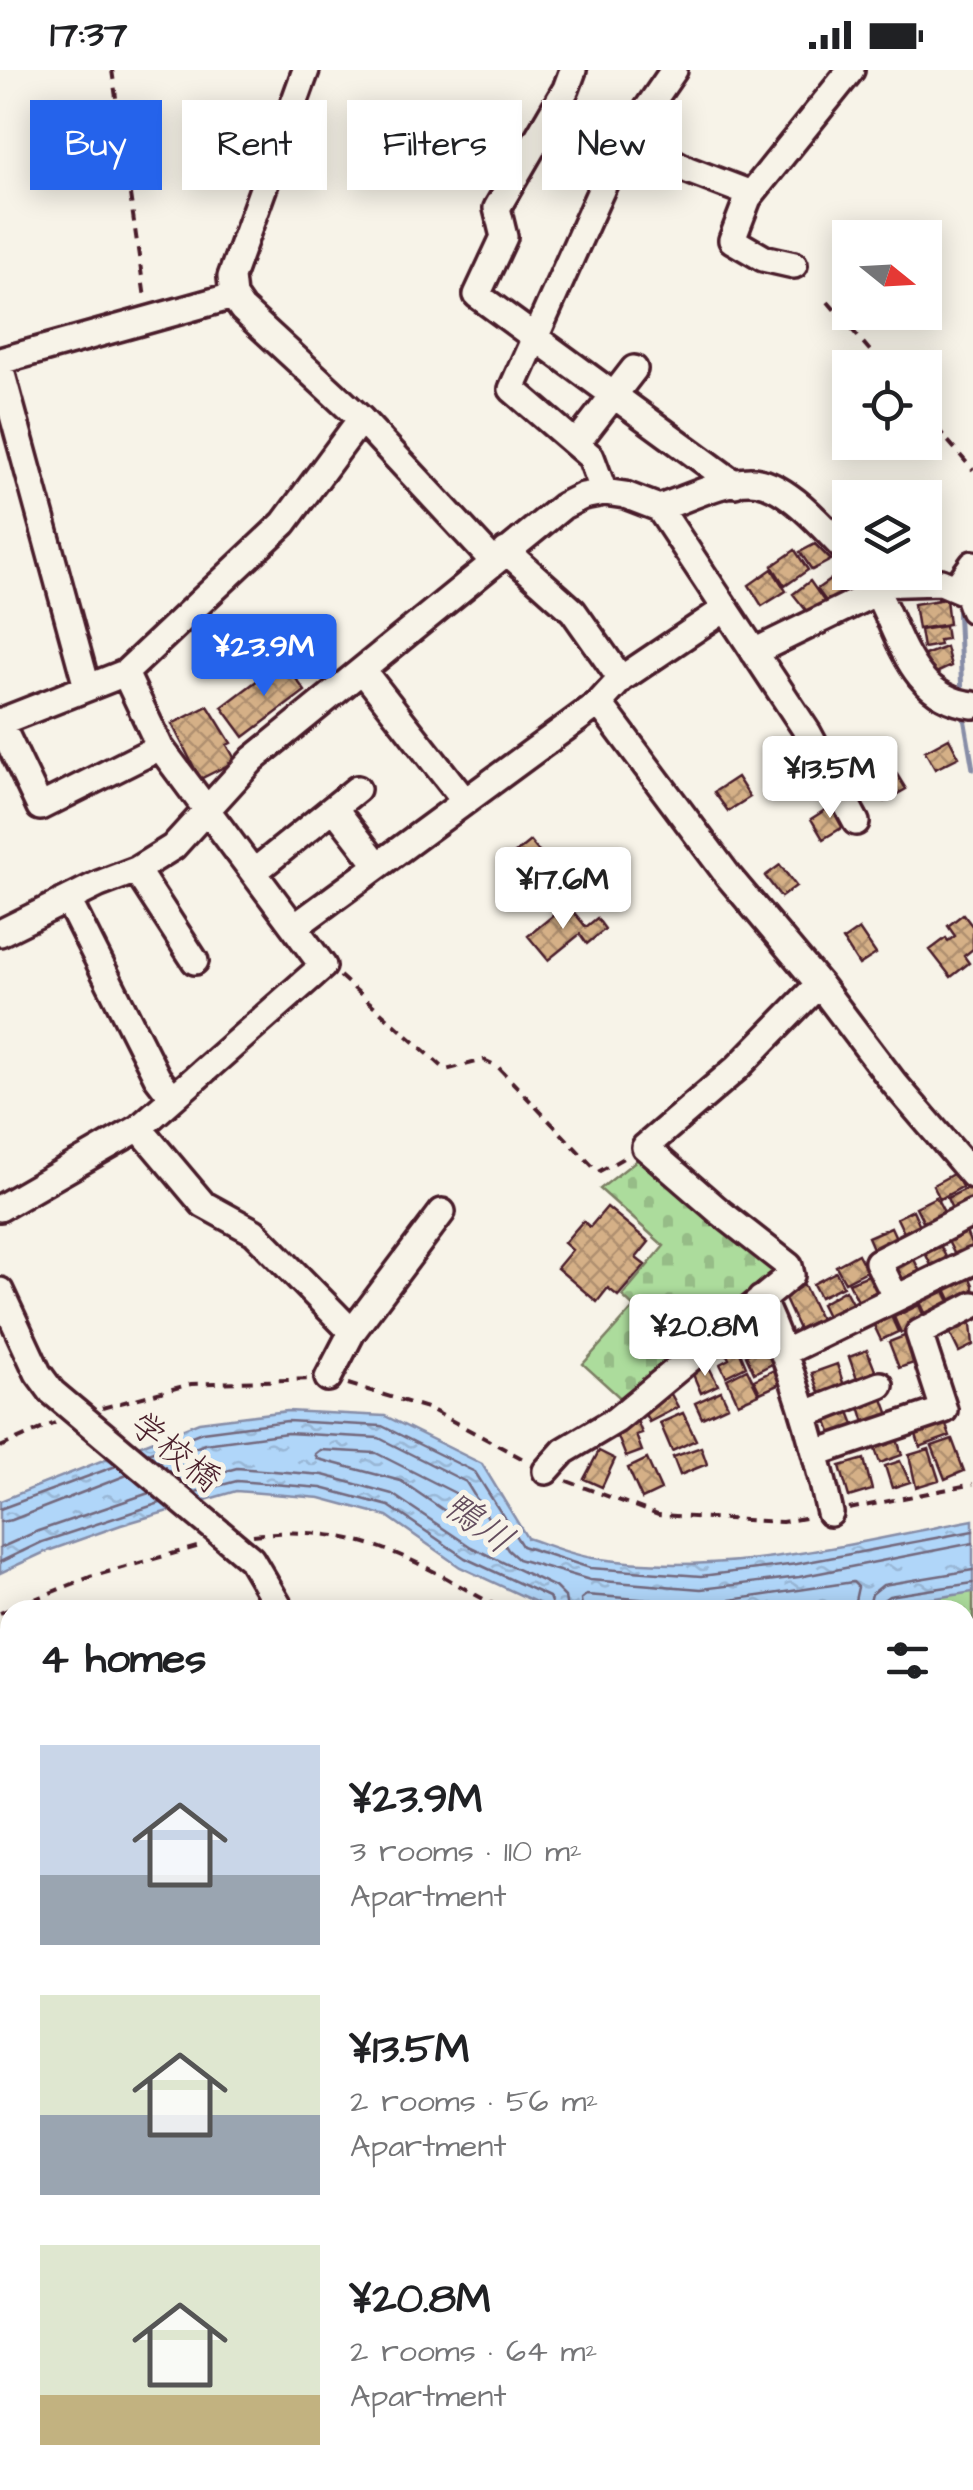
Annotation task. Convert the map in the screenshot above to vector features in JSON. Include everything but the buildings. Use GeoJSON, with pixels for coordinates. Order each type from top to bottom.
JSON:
{"type":"FeatureCollection","features":[{"type":"Feature","properties":{"kind":"street"},"geometry":{"type":"LineString","coordinates":[[306,70],[231,277],[234,296],[242,309],[500,556],[573,610],[622,679]]}},
{"type":"Feature","properties":{"kind":"street"},"geometry":{"type":"LineString","coordinates":[[573,70],[566,89],[497,208],[504,238],[477,296],[736,484]]}},
{"type":"Feature","properties":{"kind":"street"},"geometry":{"type":"LineString","coordinates":[[654,100],[674,70]]}},
{"type":"Feature","properties":{"kind":"street"},"geometry":{"type":"LineString","coordinates":[[794,265],[764,258],[732,240],[751,194],[851,70]]}},
{"type":"Feature","properties":{"kind":"street"},"geometry":{"type":"LineString","coordinates":[[682,167],[751,194]]}},
{"type":"Feature","properties":{"kind":"street"},"geometry":{"type":"LineString","coordinates":[[604,190],[512,389],[591,457],[604,492]]}},
{"type":"Feature","properties":{"kind":"street"},"geometry":{"type":"LineString","coordinates":[[87,687],[0,364],[234,296]]}},
{"type":"Feature","properties":{"kind":"street"},"geometry":{"type":"LineString","coordinates":[[576,444],[634,369]]}},
{"type":"Feature","properties":{"kind":"street"},"geometry":{"type":"LineString","coordinates":[[160,747],[40,807],[0,723],[125,673],[284,524],[361,419]]}},
{"type":"Feature","properties":{"kind":"street"},"geometry":{"type":"LineString","coordinates":[[659,508],[753,480],[786,493],[832,538]]}},
{"type":"Feature","properties":{"kind":"street"},"geometry":{"type":"LineString","coordinates":[[0,933],[136,870],[173,847],[253,759],[563,506],[582,496],[604,492],[625,494],[659,508],[808,734],[856,822]]}},
{"type":"Feature","properties":{"kind":"street"},"geometry":{"type":"LineString","coordinates":[[957,586],[973,564]]}},
{"type":"Feature","properties":{"kind":"street"},"geometry":{"type":"LineString","coordinates":[[942,582],[967,593],[973,610]]}},
{"type":"Feature","properties":{"kind":"street"},"geometry":{"type":"LineString","coordinates":[[754,652],[859,590]]}},
{"type":"Feature","properties":{"kind":"street"},"geometry":{"type":"LineString","coordinates":[[874,590],[926,686],[953,703],[973,705]]}},
{"type":"Feature","properties":{"kind":"street"},"geometry":{"type":"LineString","coordinates":[[296,926],[599,703],[622,679],[725,609]]}},
{"type":"Feature","properties":{"kind":"street"},"geometry":{"type":"LineString","coordinates":[[363,671],[464,800]]}},
{"type":"Feature","properties":{"kind":"street"},"geometry":{"type":"LineString","coordinates":[[0,1208],[139,1128],[323,966],[160,747],[125,673]]}},
{"type":"Feature","properties":{"kind":"street"},"geometry":{"type":"LineString","coordinates":[[599,703],[729,877],[819,984],[894,1084],[973,1175]]}},
{"type":"Feature","properties":{"kind":"street"},"geometry":{"type":"LineString","coordinates":[[254,872],[358,789]]}},
{"type":"Feature","properties":{"kind":"street"},"geometry":{"type":"LineString","coordinates":[[334,808],[378,865]]}},
{"type":"Feature","properties":{"kind":"street"},"geometry":{"type":"LineString","coordinates":[[136,870],[195,960]]}},
{"type":"Feature","properties":{"kind":"street"},"geometry":{"type":"LineString","coordinates":[[68,900],[157,1076],[173,1098]]}},
{"type":"Feature","properties":{"kind":"street"},"geometry":{"type":"LineString","coordinates":[[546,1471],[564,1451],[616,1420],[791,1276],[789,1266],[644,1147],[738,1068],[819,984]]}},
{"type":"Feature","properties":{"kind":"street"},"geometry":{"type":"LineString","coordinates":[[139,1128],[203,1204],[254,1232],[352,1332]]}},
{"type":"Feature","properties":{"kind":"street"},"geometry":{"type":"LineString","coordinates":[[328,1378],[352,1332],[442,1212]]}},
{"type":"Feature","properties":{"kind":"street"},"geometry":{"type":"LineString","coordinates":[[896,1298],[878,1262],[973,1213]]}},
{"type":"Feature","properties":{"kind":"street"},"geometry":{"type":"LineString","coordinates":[[785,1352],[973,1262]]}},
{"type":"Feature","properties":{"kind":"street","name":"学校橋"},"geometry":{"type":"LineString","coordinates":[[0,1292],[38,1372],[82,1419],[250,1559],[275,1600]]}},
{"type":"Feature","properties":{"kind":"street"},"geometry":{"type":"LineString","coordinates":[[761,1299],[785,1352],[806,1414],[830,1513]]}},
{"type":"Feature","properties":{"kind":"street"},"geometry":{"type":"LineString","coordinates":[[816,1452],[944,1410],[919,1333],[973,1305]]}},
{"type":"Feature","properties":{"kind":"street"},"geometry":{"type":"LineString","coordinates":[[806,1414],[880,1385]]}},
{"type":"Feature","properties":{"kind":"path"},"geometry":{"type":"LineString","coordinates":[[112,70],[148,320]]}},
{"type":"Feature","properties":{"kind":"path"},"geometry":{"type":"LineString","coordinates":[[828,302],[869,350]]}},
{"type":"Feature","properties":{"kind":"path"},"geometry":{"type":"LineString","coordinates":[[942,434],[973,470]]}},
{"type":"Feature","properties":{"kind":"path"},"geometry":{"type":"LineString","coordinates":[[323,966],[350,982],[446,1070],[484,1060],[497,1066],[598,1172],[644,1147]]}},
{"type":"Feature","properties":{"kind":"path"},"geometry":{"type":"LineString","coordinates":[[0,1446],[190,1384],[328,1378],[430,1409],[546,1471],[658,1515],[782,1522],[973,1484]]}},
{"type":"Feature","properties":{"kind":"path"},"geometry":{"type":"LineString","coordinates":[[32,1600],[90,1577],[223,1536],[281,1532],[331,1533],[398,1555],[486,1600]]}},
{"type":"Feature","properties":{"kind":"green space"},"geometry":{"type":"Polygon","coordinates":[[[643,1155],[780,1271],[627,1404],[583,1364],[634,1307],[622,1296],[664,1246],[600,1189],[643,1155]]]}},
{"type":"Feature","properties":{"kind":"green space"},"geometry":{"type":"Polygon","coordinates":[[[973,1589],[973,1600],[910,1600],[973,1589]]]}},
{"type":"Feature","properties":{"kind":"water","name":"鴨川"},"geometry":{"type":"Polygon","coordinates":[[[287,1411],[385,1416],[482,1464],[527,1538],[593,1558],[689,1564],[737,1561],[832,1548],[973,1520],[973,1592],[924,1600],[531,1600],[460,1567],[387,1516],[320,1498],[236,1491],[121,1525],[0,1573],[0,1501],[199,1422],[287,1411]]]}},
{"type":"Feature","properties":{"kind":"waterway"},"geometry":{"type":"LineString","coordinates":[[958,602],[962,696]]}},
{"type":"Feature","properties":{"kind":"waterway"},"geometry":{"type":"LineString","coordinates":[[963,712],[973,769]]}}]}
